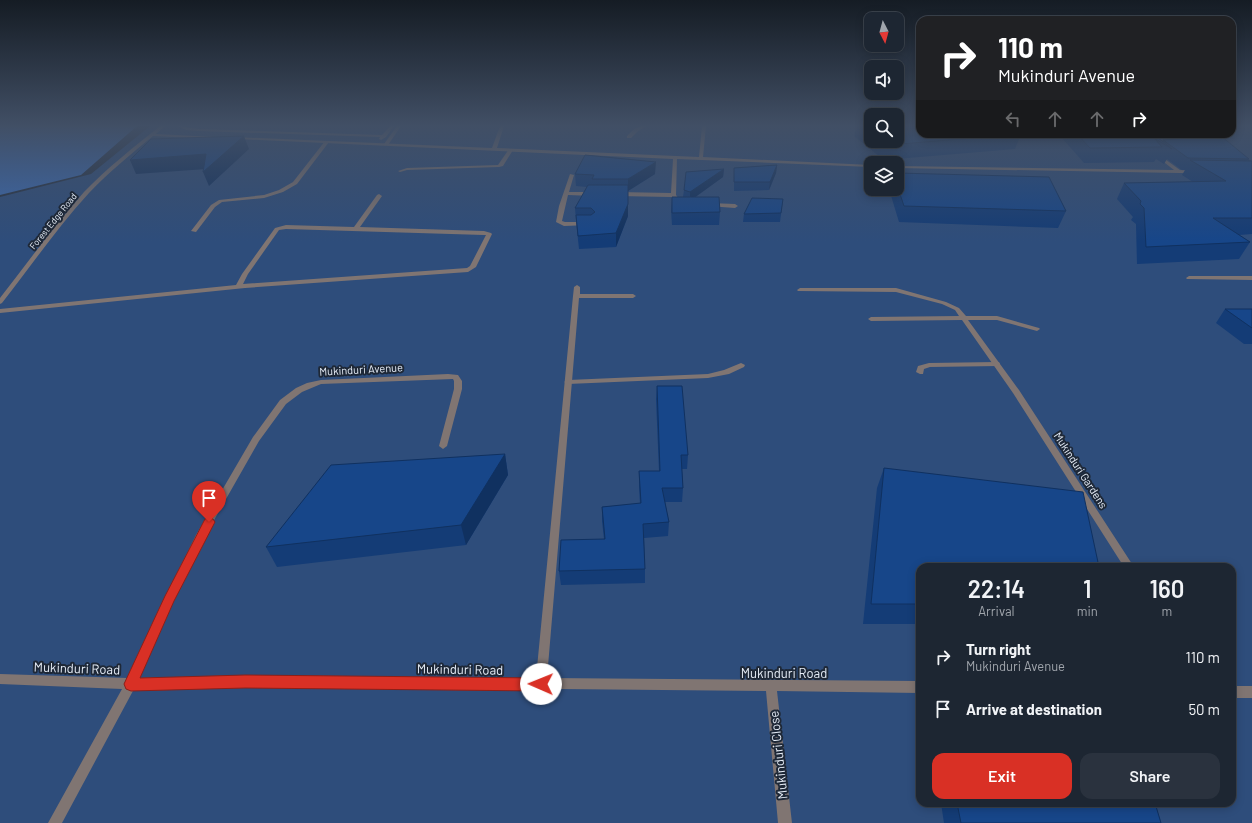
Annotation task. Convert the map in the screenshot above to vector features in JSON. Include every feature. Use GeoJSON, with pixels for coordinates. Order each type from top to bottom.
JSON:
{"type":"FeatureCollection","features":[{"type":"Feature","properties":{"kind":"street","name":"Forest Edge Road"},"geometry":{"type":"LineString","coordinates":[[0,302],[78,203],[96,184],[118,164]]}},
{"type":"Feature","properties":{"kind":"street"},"geometry":{"type":"LineString","coordinates":[[194,231],[213,206],[222,201],[264,196],[290,186],[295,183],[310,164]]}},
{"type":"Feature","properties":{"kind":"street"},"geometry":{"type":"LineString","coordinates":[[400,171],[407,169],[499,166],[500,164]]}},
{"type":"Feature","properties":{"kind":"street"},"geometry":{"type":"LineString","coordinates":[[675,164],[673,195],[675,199],[680,202]]}},
{"type":"Feature","properties":{"kind":"street"},"geometry":{"type":"LineString","coordinates":[[837,164],[864,166]]}},
{"type":"Feature","properties":{"kind":"street"},"geometry":{"type":"LineString","coordinates":[[1170,164],[1179,172]]}},
{"type":"Feature","properties":{"kind":"street"},"geometry":{"type":"LineString","coordinates":[[904,167],[1201,172]]}},
{"type":"Feature","properties":{"kind":"street"},"geometry":{"type":"LineString","coordinates":[[572,175],[559,219],[560,223],[591,224]]}},
{"type":"Feature","properties":{"kind":"street"},"geometry":{"type":"LineString","coordinates":[[567,193],[597,194]]}},
{"type":"Feature","properties":{"kind":"street"},"geometry":{"type":"LineString","coordinates":[[612,194],[673,195]]}},
{"type":"Feature","properties":{"kind":"street"},"geometry":{"type":"LineString","coordinates":[[356,229],[379,196]]}},
{"type":"Feature","properties":{"kind":"street"},"geometry":{"type":"LineString","coordinates":[[704,205],[735,206]]}},
{"type":"Feature","properties":{"kind":"street"},"geometry":{"type":"LineString","coordinates":[[0,311],[243,286],[468,270],[473,267],[489,234],[280,227],[269,238],[245,274],[239,284],[239,286],[243,286]]}},
{"type":"Feature","properties":{"kind":"street"},"geometry":{"type":"LineString","coordinates":[[1189,278],[1252,278]]}},
{"type":"Feature","properties":{"kind":"street"},"geometry":{"type":"LineString","coordinates":[[541,684],[577,287]]}},
{"type":"Feature","properties":{"kind":"street","name":"Mukinduri Gardens"},"geometry":{"type":"LineString","coordinates":[[800,290],[896,290],[952,305],[1012,386],[1127,563]]}},
{"type":"Feature","properties":{"kind":"street"},"geometry":{"type":"LineString","coordinates":[[576,296],[633,296]]}},
{"type":"Feature","properties":{"kind":"street"},"geometry":{"type":"LineString","coordinates":[[871,319],[997,318],[1037,329]]}},
{"type":"Feature","properties":{"kind":"street"},"geometry":{"type":"LineString","coordinates":[[920,372],[921,368],[929,366],[996,364]]}},
{"type":"Feature","properties":{"kind":"street"},"geometry":{"type":"LineString","coordinates":[[568,382],[708,376],[726,372],[740,365]]}},
{"type":"Feature","properties":{"kind":"street","name":"Mukinduri Avenue"},"geometry":{"type":"LineString","coordinates":[[131,684],[169,600],[201,535],[256,439],[283,402],[299,390],[321,382],[448,376],[455,377],[458,381],[458,389],[443,446]]}},
{"type":"Feature","properties":{"kind":"street","name":"Mukinduri Road"},"geometry":{"type":"LineString","coordinates":[[0,680],[131,684],[245,681],[771,687],[916,687]]}},
{"type":"Feature","properties":{"kind":"street"},"geometry":{"type":"LineString","coordinates":[[55,823],[131,684]]}},
{"type":"Feature","properties":{"kind":"street","name":"Mukinduri Close"},"geometry":{"type":"LineString","coordinates":[[771,687],[784,823]]}},
{"type":"Feature","properties":{"kind":"street"},"geometry":{"type":"LineString","coordinates":[[1236,692],[1252,692]]}},
{"type":"Feature","properties":{"kind":"shaded area"},"geometry":{"type":"Polygon","coordinates":[[[0,164],[93,164],[81,175],[0,195],[0,164]]]}},
{"type":"Feature","properties":{"kind":"shaded area"},"geometry":{"type":"Polygon","coordinates":[[[103,164],[864,164],[864,196],[904,196],[904,164],[1252,164],[1252,823],[0,823],[0,197],[91,174],[103,164]]]}},
{"type":"Feature","properties":{"kind":"building"},"geometry":{"type":"Polygon","coordinates":[[[204,164],[212,164],[203,172],[204,164]]]}},
{"type":"Feature","properties":{"kind":"building"},"geometry":{"type":"Polygon","coordinates":[[[580,164],[652,164],[628,179],[592,179],[594,175],[575,174],[580,164]]]}},
{"type":"Feature","properties":{"kind":"building"},"geometry":{"type":"Polygon","coordinates":[[[1198,164],[1252,164],[1252,218],[1213,218],[1250,242],[1146,247],[1144,208],[1140,204],[1141,201],[1124,183],[1226,181],[1198,164]]]}},
{"type":"Feature","properties":{"kind":"building"},"geometry":{"type":"Polygon","coordinates":[[[777,165],[770,182],[734,182],[734,168],[777,165]]]}},
{"type":"Feature","properties":{"kind":"building"},"geometry":{"type":"Polygon","coordinates":[[[724,169],[690,192],[684,190],[686,172],[724,169]]]}},
{"type":"Feature","properties":{"kind":"building"},"geometry":{"type":"Polygon","coordinates":[[[904,173],[1049,177],[1066,211],[904,206],[901,196],[904,196],[904,173]]]}},
{"type":"Feature","properties":{"kind":"building"},"geometry":{"type":"Polygon","coordinates":[[[588,185],[628,185],[628,204],[616,233],[578,236],[576,215],[591,215],[595,212],[591,208],[575,208],[588,185]]]}},
{"type":"Feature","properties":{"kind":"building"},"geometry":{"type":"Polygon","coordinates":[[[672,197],[719,197],[720,212],[672,213],[672,197]]]}},
{"type":"Feature","properties":{"kind":"building"},"geometry":{"type":"Polygon","coordinates":[[[752,198],[783,199],[781,213],[744,214],[752,198]]]}},
{"type":"Feature","properties":{"kind":"building"},"geometry":{"type":"Polygon","coordinates":[[[1225,309],[1252,309],[1252,328],[1225,309]]]}},
{"type":"Feature","properties":{"kind":"building"},"geometry":{"type":"Polygon","coordinates":[[[657,386],[682,386],[688,455],[681,455],[683,488],[662,488],[669,522],[643,524],[645,569],[559,571],[561,540],[605,539],[602,507],[641,503],[639,471],[660,471],[657,386]]]}},
{"type":"Feature","properties":{"kind":"building"},"geometry":{"type":"Polygon","coordinates":[[[505,454],[461,525],[266,547],[331,465],[505,454]]]}},
{"type":"Feature","properties":{"kind":"building"},"geometry":{"type":"Polygon","coordinates":[[[884,468],[1083,492],[1098,563],[916,563],[916,604],[871,604],[884,468]]]}},
{"type":"Feature","properties":{"kind":"building"},"geometry":{"type":"Polygon","coordinates":[[[958,807],[1156,807],[1161,823],[961,823],[958,807]]]}},
{"type":"Feature","properties":{"kind":"route"},"geometry":{"type":"LineString","coordinates":[[209,522],[169,600],[131,684],[245,681],[541,684]]}}]}
